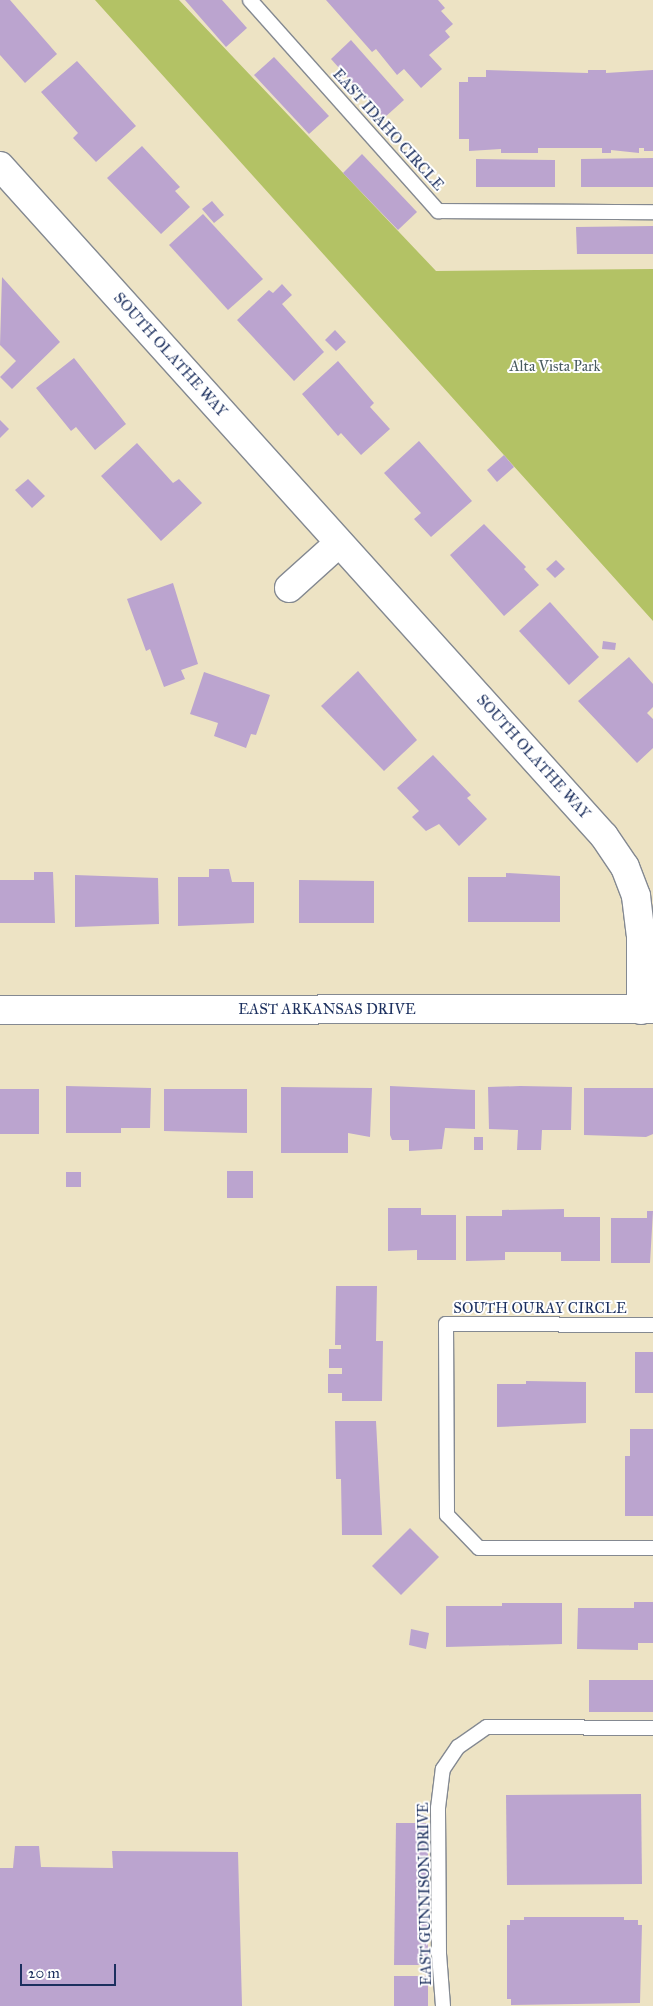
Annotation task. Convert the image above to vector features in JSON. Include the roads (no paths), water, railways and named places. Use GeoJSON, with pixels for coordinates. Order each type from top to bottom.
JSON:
{"type":"FeatureCollection","features":[{"type":"Feature","properties":{"kind":"street","name":"SOUTH OLATHE WAY"},"geometry":{"type":"LineString","coordinates":[[0,166],[604,836],[625,867],[636,896],[647,1010]]}},
{"type":"Feature","properties":{"kind":"street"},"geometry":{"type":"LineString","coordinates":[[289,588],[339,543]]}},
{"type":"Feature","properties":{"kind":"street","name":"EAST ARKANSAS DRIVE"},"geometry":{"type":"LineString","coordinates":[[0,1010],[647,1010]]}},
{"type":"Feature","properties":{"kind":"lane","name":"EAST IDAHO CIRCLE"},"geometry":{"type":"LineString","coordinates":[[250,0],[438,211],[653,212]]}},
{"type":"Feature","properties":{"kind":"lane","name":"SOUTH OURAY CIRCLE"},"geometry":{"type":"LineString","coordinates":[[653,1325],[446,1324],[447,1515],[479,1548],[653,1548]]}},
{"type":"Feature","properties":{"kind":"lane","name":"EAST GUNNISON DRIVE"},"geometry":{"type":"LineString","coordinates":[[443,2006],[439,1954],[438,1808],[443,1769],[458,1747],[487,1728],[653,1728]]}},
{"type":"Feature","properties":{"kind":"park label","name":"Alta Vista Park"},"geometry":{"type":"Point","coordinates":[555,367]}}]}
